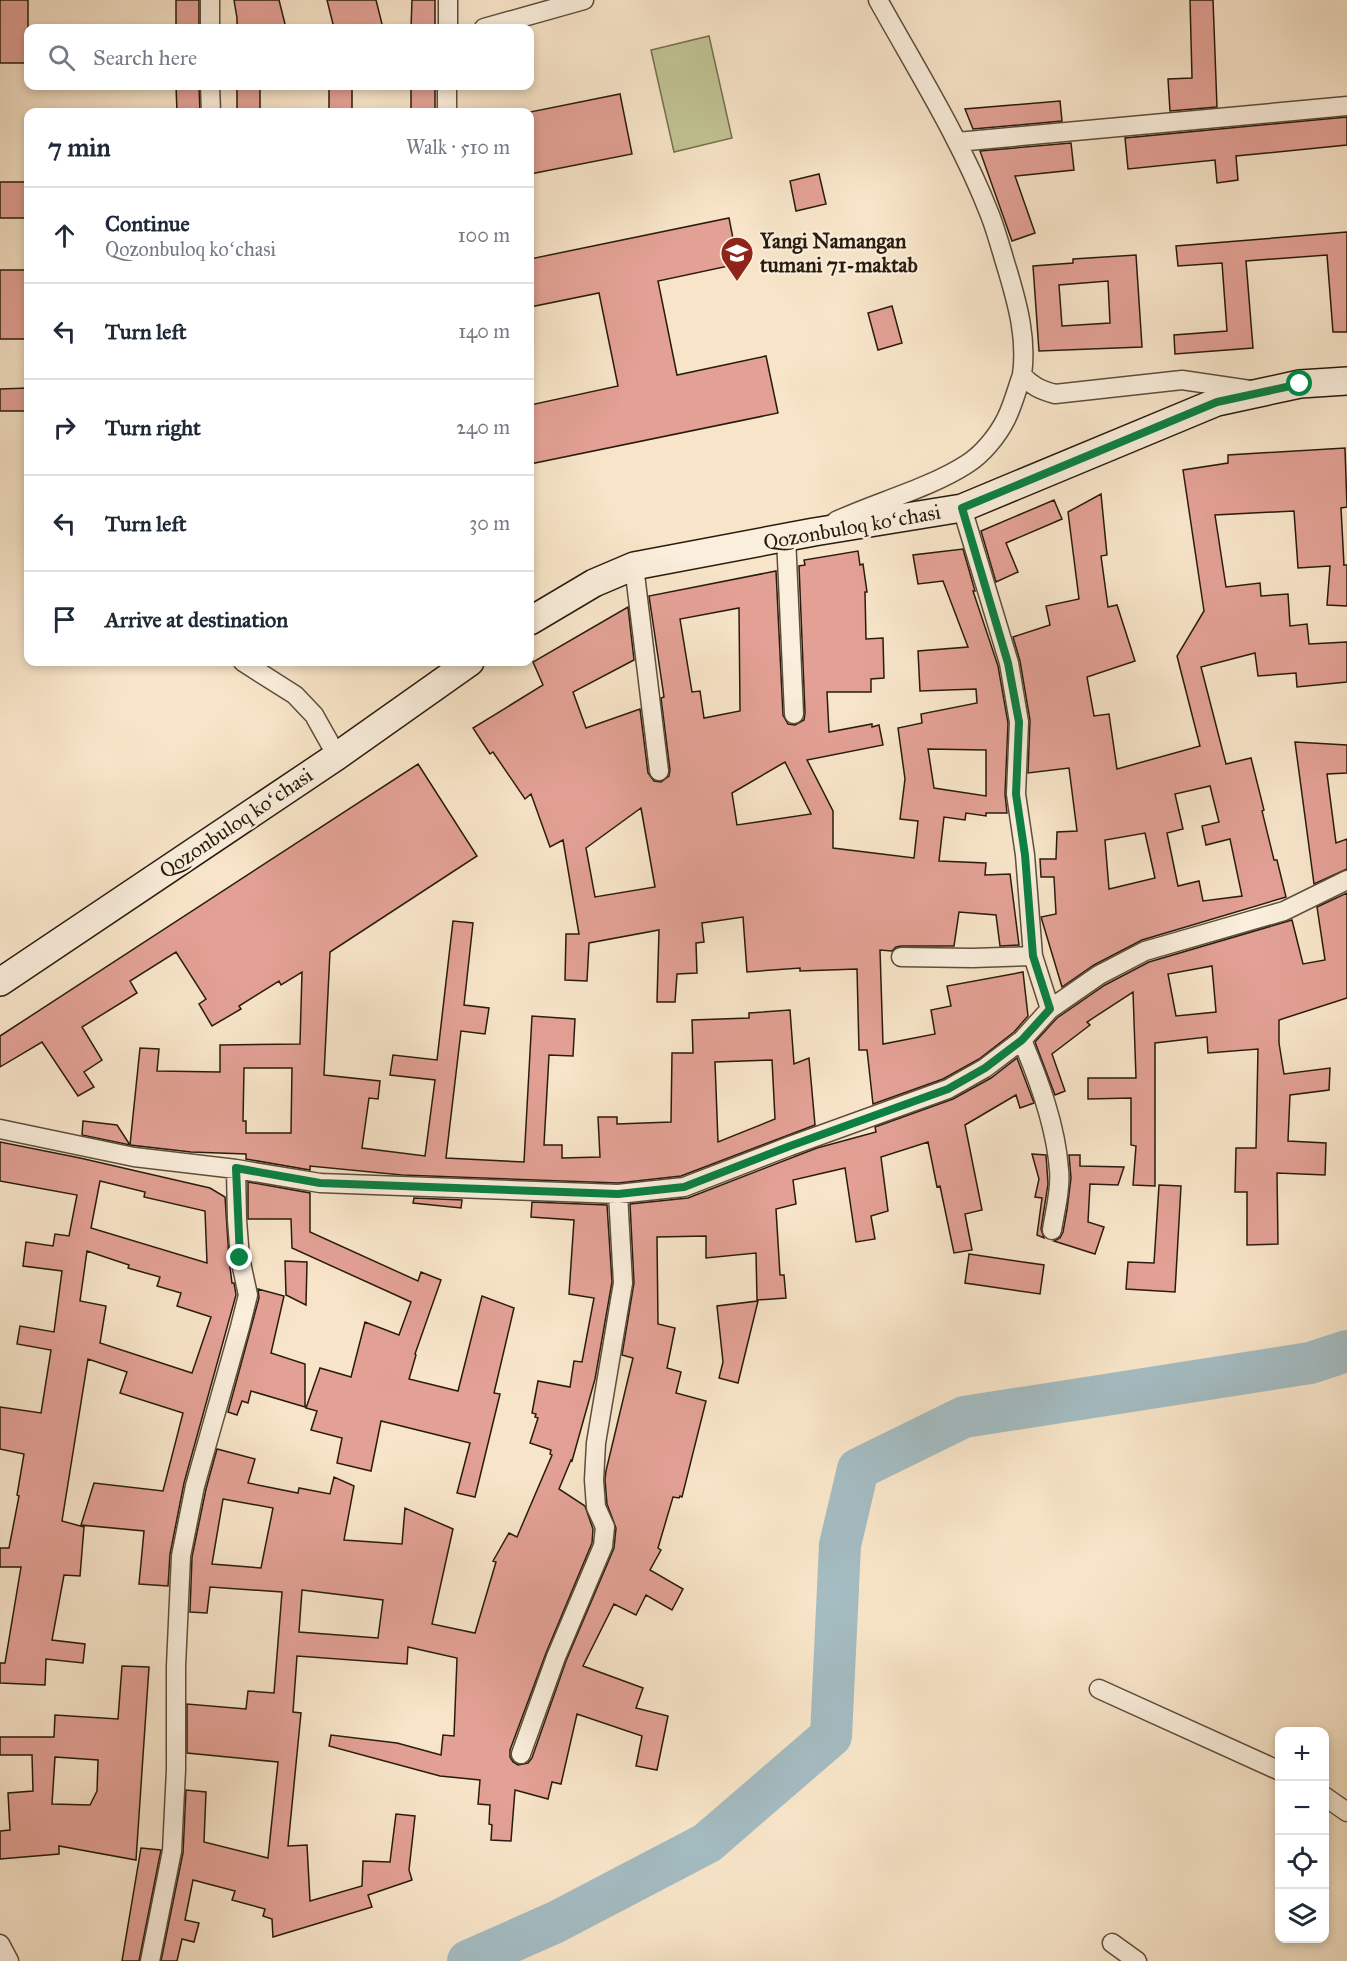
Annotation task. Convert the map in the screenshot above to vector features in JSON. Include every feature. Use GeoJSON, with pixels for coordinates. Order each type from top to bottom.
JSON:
{"type":"FeatureCollection","features":[{"type":"Feature","properties":{"kind":"main road","name":"Qozonbuloq koʻchasi"},"geometry":{"type":"LineString","coordinates":[[534,619],[594,583],[634,566],[814,532],[962,508],[1217,402],[1300,384],[1347,381]]}},
{"type":"Feature","properties":{"kind":"main road","name":"Qozonbuloq koʻchasi"},"geometry":{"type":"LineString","coordinates":[[0,982],[337,756],[458,666]]}},
{"type":"Feature","properties":{"kind":"street"},"geometry":{"type":"LineString","coordinates":[[210,0],[210,24]]}},
{"type":"Feature","properties":{"kind":"street"},"geometry":{"type":"LineString","coordinates":[[447,0],[448,24]]}},
{"type":"Feature","properties":{"kind":"street"},"geometry":{"type":"LineString","coordinates":[[498,24],[584,0]]}},
{"type":"Feature","properties":{"kind":"street"},"geometry":{"type":"LineString","coordinates":[[814,532],[865,508],[929,483],[968,463],[989,443],[1006,418],[1022,375],[1024,360],[1024,333],[991,216],[957,142],[878,0]]}},
{"type":"Feature","properties":{"kind":"street"},"geometry":{"type":"LineString","coordinates":[[210,90],[211,108]]}},
{"type":"Feature","properties":{"kind":"street"},"geometry":{"type":"LineString","coordinates":[[447,90],[447,108]]}},
{"type":"Feature","properties":{"kind":"street"},"geometry":{"type":"LineString","coordinates":[[957,142],[1347,106]]}},
{"type":"Feature","properties":{"kind":"street"},"geometry":{"type":"LineString","coordinates":[[1022,375],[1040,390],[1055,394],[1182,380],[1261,391]]}},
{"type":"Feature","properties":{"kind":"street"},"geometry":{"type":"LineString","coordinates":[[962,508],[1008,663],[1019,722],[1016,794],[1025,855],[1033,956],[1050,1009]]}},
{"type":"Feature","properties":{"kind":"street"},"geometry":{"type":"LineString","coordinates":[[786,537],[794,714]]}},
{"type":"Feature","properties":{"kind":"street"},"geometry":{"type":"LineString","coordinates":[[634,566],[659,771]]}},
{"type":"Feature","properties":{"kind":"street"},"geometry":{"type":"LineString","coordinates":[[249,666],[296,695],[314,715],[337,756]]}},
{"type":"Feature","properties":{"kind":"street"},"geometry":{"type":"LineString","coordinates":[[0,1129],[134,1156],[236,1168],[320,1183],[618,1194],[684,1187],[948,1089],[985,1068],[1022,1040],[1050,1009],[1099,975],[1145,951],[1284,911],[1347,880]]}},
{"type":"Feature","properties":{"kind":"street"},"geometry":{"type":"LineString","coordinates":[[901,957],[1033,956]]}},
{"type":"Feature","properties":{"kind":"street"},"geometry":{"type":"LineString","coordinates":[[1022,1040],[1042,1089],[1056,1149],[1059,1172],[1052,1230]]}},
{"type":"Feature","properties":{"kind":"street"},"geometry":{"type":"LineString","coordinates":[[150,1961],[172,1851],[176,1770],[176,1666],[182,1556],[195,1486],[248,1295],[240,1258],[236,1168]]}},
{"type":"Feature","properties":{"kind":"street"},"geometry":{"type":"LineString","coordinates":[[521,1754],[556,1657],[603,1546],[605,1527],[596,1507],[594,1480],[596,1452],[623,1283],[618,1194]]}},
{"type":"Feature","properties":{"kind":"street"},"geometry":{"type":"LineString","coordinates":[[1099,1689],[1275,1769]]}},
{"type":"Feature","properties":{"kind":"street"},"geometry":{"type":"LineString","coordinates":[[1329,1799],[1347,1812]]}},
{"type":"Feature","properties":{"kind":"street"},"geometry":{"type":"LineString","coordinates":[[1112,1943],[1137,1961]]}},
{"type":"Feature","properties":{"kind":"street"},"geometry":{"type":"LineString","coordinates":[[0,1944],[9,1961]]}},
{"type":"Feature","properties":{"kind":"green space"},"geometry":{"type":"Polygon","coordinates":[[[709,36],[732,138],[674,152],[651,50],[709,36]]]}},
{"type":"Feature","properties":{"kind":"building"},"geometry":{"type":"Polygon","coordinates":[[[0,0],[28,0],[28,24],[24,24],[24,63],[0,63],[0,0]]]}},
{"type":"Feature","properties":{"kind":"building"},"geometry":{"type":"Polygon","coordinates":[[[176,0],[199,0],[199,24],[176,24],[176,0]]]}},
{"type":"Feature","properties":{"kind":"building"},"geometry":{"type":"Polygon","coordinates":[[[234,0],[279,0],[285,24],[237,24],[234,0]]]}},
{"type":"Feature","properties":{"kind":"building"},"geometry":{"type":"Polygon","coordinates":[[[327,0],[376,0],[382,24],[333,24],[327,0]]]}},
{"type":"Feature","properties":{"kind":"building"},"geometry":{"type":"Polygon","coordinates":[[[412,0],[435,0],[435,24],[411,24],[412,0]]]}},
{"type":"Feature","properties":{"kind":"building"},"geometry":{"type":"Polygon","coordinates":[[[1190,0],[1213,0],[1217,107],[1170,111],[1168,79],[1192,78],[1190,0]]]}},
{"type":"Feature","properties":{"kind":"building"},"geometry":{"type":"Polygon","coordinates":[[[176,90],[199,90],[200,108],[177,108],[176,90]]]}},
{"type":"Feature","properties":{"kind":"building"},"geometry":{"type":"Polygon","coordinates":[[[237,90],[260,90],[260,108],[237,108],[237,90]]]}},
{"type":"Feature","properties":{"kind":"building"},"geometry":{"type":"Polygon","coordinates":[[[329,90],[352,90],[352,108],[329,108],[329,90]]]}},
{"type":"Feature","properties":{"kind":"building"},"geometry":{"type":"Polygon","coordinates":[[[411,90],[435,90],[435,108],[411,108],[411,90]]]}},
{"type":"Feature","properties":{"kind":"building"},"geometry":{"type":"Polygon","coordinates":[[[620,94],[632,154],[534,173],[534,111],[620,94]]]}},
{"type":"Feature","properties":{"kind":"building"},"geometry":{"type":"Polygon","coordinates":[[[1060,101],[1062,121],[973,129],[965,109],[1060,101]]]}},
{"type":"Feature","properties":{"kind":"building"},"geometry":{"type":"Polygon","coordinates":[[[1347,117],[1347,145],[1236,156],[1238,180],[1217,183],[1215,160],[1128,169],[1125,138],[1347,117]]]}},
{"type":"Feature","properties":{"kind":"building"},"geometry":{"type":"Polygon","coordinates":[[[1071,143],[1074,170],[1015,176],[1035,233],[1012,241],[980,151],[1071,143]]]}},
{"type":"Feature","properties":{"kind":"building"},"geometry":{"type":"Polygon","coordinates":[[[819,174],[826,204],[796,211],[790,181],[819,174]]]}},
{"type":"Feature","properties":{"kind":"building"},"geometry":{"type":"Polygon","coordinates":[[[0,182],[24,182],[24,218],[0,218],[0,182]]]}},
{"type":"Feature","properties":{"kind":"building"},"geometry":{"type":"Polygon","coordinates":[[[729,218],[738,264],[658,281],[677,375],[766,356],[778,413],[534,463],[534,404],[618,386],[599,293],[534,306],[534,258],[729,218]]]}},
{"type":"Feature","properties":{"kind":"building"},"geometry":{"type":"Polygon","coordinates":[[[1347,232],[1347,332],[1333,332],[1327,255],[1246,261],[1253,348],[1175,354],[1174,335],[1227,331],[1222,263],[1178,266],[1176,246],[1347,232]]]}},
{"type":"Feature","properties":{"kind":"building"},"geometry":{"type":"Polygon","coordinates":[[[1136,255],[1142,347],[1039,351],[1033,266],[1073,263],[1073,259],[1136,255]],[[1108,281],[1059,285],[1062,326],[1110,323],[1108,281]]]}},
{"type":"Feature","properties":{"kind":"building"},"geometry":{"type":"Polygon","coordinates":[[[0,270],[24,270],[24,339],[0,339],[0,270]]]}},
{"type":"Feature","properties":{"kind":"building"},"geometry":{"type":"Polygon","coordinates":[[[892,306],[902,343],[878,350],[868,313],[892,306]]]}},
{"type":"Feature","properties":{"kind":"building"},"geometry":{"type":"Polygon","coordinates":[[[24,388],[24,411],[0,411],[0,389],[24,388]]]}},
{"type":"Feature","properties":{"kind":"building"},"geometry":{"type":"Polygon","coordinates":[[[1345,448],[1347,507],[1341,508],[1344,565],[1347,565],[1347,606],[1327,605],[1330,566],[1298,568],[1294,511],[1215,515],[1226,587],[1260,583],[1261,596],[1288,594],[1290,626],[1307,624],[1309,644],[1347,642],[1347,682],[1297,687],[1296,673],[1258,676],[1255,653],[1201,667],[1226,764],[1251,758],[1274,860],[1277,860],[1286,897],[1142,940],[1094,965],[1062,987],[1041,917],[1056,914],[1054,877],[1041,877],[1040,859],[1056,859],[1057,832],[1077,831],[1069,768],[1028,773],[1030,720],[1020,661],[1013,637],[1050,625],[1046,606],[1079,599],[1068,512],[1101,494],[1107,555],[1101,556],[1108,607],[1117,605],[1135,661],[1087,677],[1094,716],[1109,714],[1117,769],[1200,746],[1177,656],[1204,611],[1183,470],[1228,463],[1228,455],[1345,448]],[[1210,786],[1175,794],[1183,829],[1167,833],[1178,886],[1199,881],[1203,901],[1242,896],[1230,839],[1206,845],[1202,826],[1219,822],[1210,786]],[[1145,833],[1105,840],[1109,889],[1155,878],[1145,833]]]}},
{"type":"Feature","properties":{"kind":"building"},"geometry":{"type":"Polygon","coordinates":[[[1054,500],[1062,519],[1006,543],[1018,572],[996,582],[981,531],[1054,500]]]}},
{"type":"Feature","properties":{"kind":"building"},"geometry":{"type":"Polygon","coordinates":[[[963,549],[975,591],[973,591],[998,666],[1008,723],[1005,794],[1007,813],[986,813],[986,816],[966,813],[965,820],[944,817],[939,861],[986,863],[985,875],[1010,874],[1019,945],[1000,946],[996,915],[959,912],[954,946],[901,946],[892,951],[880,950],[883,1044],[935,1034],[931,1010],[951,1006],[947,986],[1023,972],[1028,1016],[1014,1032],[979,1059],[943,1079],[873,1104],[867,1050],[859,1050],[857,969],[800,971],[800,968],[747,972],[743,917],[702,923],[704,942],[696,943],[697,973],[677,974],[675,1002],[657,1002],[659,930],[589,943],[587,981],[565,980],[566,934],[579,934],[563,840],[550,847],[531,794],[525,799],[493,752],[490,754],[473,728],[543,685],[534,661],[628,607],[634,660],[573,692],[586,728],[640,709],[648,773],[654,781],[661,782],[669,776],[670,770],[661,698],[664,697],[649,596],[776,571],[783,715],[788,724],[795,725],[804,720],[805,713],[799,566],[805,565],[804,560],[858,551],[860,565],[863,564],[867,592],[865,592],[866,639],[883,638],[884,678],[871,679],[871,692],[827,692],[829,732],[872,724],[872,727],[879,725],[883,745],[807,760],[833,811],[833,848],[914,858],[918,821],[900,819],[905,779],[898,728],[922,723],[921,714],[977,703],[976,689],[920,691],[918,651],[968,647],[943,581],[918,584],[913,555],[963,549]],[[739,608],[680,619],[692,692],[700,691],[704,718],[740,711],[739,608]],[[928,749],[934,788],[986,796],[986,750],[928,749]],[[785,762],[732,793],[737,825],[811,814],[785,762]],[[641,808],[586,848],[595,897],[655,887],[641,808]]]}},
{"type":"Feature","properties":{"kind":"building"},"geometry":{"type":"Polygon","coordinates":[[[1295,742],[1347,745],[1347,773],[1327,774],[1336,843],[1347,839],[1347,869],[1314,884],[1295,742]]]}},
{"type":"Feature","properties":{"kind":"building"},"geometry":{"type":"Polygon","coordinates":[[[418,764],[477,856],[330,952],[324,1075],[380,1081],[378,1099],[369,1098],[362,1148],[425,1156],[435,1080],[390,1075],[393,1055],[437,1060],[453,921],[473,923],[464,1005],[489,1008],[485,1034],[461,1031],[446,1158],[524,1162],[532,1016],[575,1019],[573,1056],[549,1055],[544,1145],[562,1145],[562,1158],[600,1157],[598,1117],[617,1117],[617,1124],[671,1122],[672,1053],[693,1053],[692,1020],[749,1018],[749,1013],[790,1010],[794,1064],[809,1058],[815,1125],[681,1176],[618,1183],[402,1175],[310,1166],[310,1170],[246,1159],[246,1154],[191,1152],[130,1145],[140,1048],[159,1049],[157,1071],[220,1072],[220,1045],[300,1044],[302,972],[281,985],[279,981],[239,1006],[241,1009],[212,1026],[199,1004],[206,999],[176,952],[130,981],[137,993],[82,1027],[102,1060],[84,1072],[94,1087],[78,1096],[42,1042],[0,1067],[0,1036],[418,764]],[[772,1060],[715,1062],[718,1142],[775,1119],[772,1060]],[[244,1068],[243,1121],[246,1121],[246,1133],[291,1133],[292,1068],[244,1068]]]}},
{"type":"Feature","properties":{"kind":"building"},"geometry":{"type":"Polygon","coordinates":[[[1347,893],[1347,998],[1279,1020],[1279,1043],[1284,1074],[1330,1068],[1329,1090],[1290,1095],[1288,1141],[1326,1143],[1325,1175],[1277,1173],[1278,1244],[1247,1245],[1247,1192],[1235,1192],[1236,1148],[1256,1148],[1258,1049],[1208,1053],[1207,1037],[1155,1043],[1155,1186],[1133,1185],[1136,1146],[1131,1145],[1131,1098],[1088,1099],[1088,1078],[1136,1078],[1133,992],[1087,1022],[1090,1025],[1052,1054],[1065,1091],[1055,1095],[1035,1042],[1057,1018],[1105,985],[1149,962],[1292,920],[1303,964],[1325,960],[1317,907],[1347,893]],[[1212,966],[1168,974],[1176,1016],[1216,1012],[1212,966]]]}},
{"type":"Feature","properties":{"kind":"building"},"geometry":{"type":"Polygon","coordinates":[[[1017,1058],[1034,1103],[1020,1108],[1016,1095],[965,1125],[982,1210],[965,1214],[972,1250],[954,1253],[928,1142],[881,1157],[888,1211],[871,1216],[875,1239],[856,1242],[845,1168],[793,1180],[796,1204],[776,1209],[780,1275],[784,1275],[786,1298],[757,1300],[756,1253],[706,1258],[706,1236],[657,1237],[658,1324],[675,1328],[667,1368],[681,1372],[676,1393],[706,1401],[682,1497],[673,1497],[658,1548],[661,1550],[650,1570],[683,1589],[672,1610],[646,1595],[636,1615],[614,1604],[583,1666],[643,1688],[636,1708],[668,1716],[657,1770],[636,1766],[642,1736],[577,1714],[561,1784],[552,1782],[548,1799],[515,1790],[511,1841],[491,1840],[490,1805],[478,1804],[480,1780],[440,1776],[329,1746],[331,1735],[397,1743],[441,1755],[443,1735],[454,1736],[457,1658],[408,1647],[407,1664],[297,1656],[293,1712],[301,1713],[288,1846],[307,1845],[310,1901],[362,1886],[363,1861],[390,1862],[396,1814],[415,1816],[409,1870],[412,1880],[368,1895],[372,1907],[273,1937],[272,1919],[263,1916],[265,1909],[232,1900],[235,1891],[193,1880],[185,1920],[199,1923],[194,1942],[182,1939],[177,1961],[161,1961],[183,1853],[186,1790],[206,1792],[204,1842],[268,1858],[278,1762],[187,1753],[187,1704],[246,1709],[248,1691],[274,1693],[282,1592],[210,1587],[207,1613],[190,1612],[192,1557],[217,1449],[255,1459],[248,1483],[298,1493],[299,1488],[330,1494],[334,1477],[354,1486],[344,1540],[402,1544],[405,1508],[453,1529],[432,1624],[475,1633],[496,1562],[493,1561],[509,1533],[517,1537],[552,1455],[551,1450],[530,1443],[538,1418],[532,1413],[538,1381],[570,1387],[574,1361],[582,1362],[594,1298],[569,1294],[574,1220],[531,1217],[532,1202],[607,1205],[612,1282],[595,1379],[572,1461],[559,1489],[585,1506],[593,1529],[592,1543],[546,1653],[510,1750],[513,1762],[518,1765],[528,1763],[532,1758],[566,1661],[614,1548],[616,1528],[607,1504],[605,1480],[633,1358],[622,1355],[634,1283],[630,1204],[688,1198],[817,1148],[876,1132],[875,1127],[953,1099],[991,1078],[1017,1058]],[[223,1499],[212,1564],[261,1568],[273,1508],[223,1499]],[[302,1590],[299,1632],[378,1638],[383,1600],[302,1590]]]}},
{"type":"Feature","properties":{"kind":"building"},"geometry":{"type":"Polygon","coordinates":[[[83,1121],[117,1125],[130,1145],[82,1135],[83,1121]]]}},
{"type":"Feature","properties":{"kind":"building"},"geometry":{"type":"Polygon","coordinates":[[[0,1142],[210,1188],[225,1197],[229,1259],[236,1295],[184,1483],[170,1554],[168,1586],[139,1584],[144,1531],[81,1525],[94,1483],[163,1491],[183,1413],[120,1393],[127,1372],[88,1359],[62,1521],[84,1527],[80,1576],[64,1575],[52,1640],[85,1644],[83,1663],[46,1659],[45,1685],[0,1683],[0,1663],[5,1663],[21,1567],[0,1567],[0,1548],[9,1548],[24,1454],[0,1449],[0,1407],[41,1413],[51,1350],[17,1344],[20,1326],[54,1332],[62,1271],[23,1266],[26,1242],[53,1246],[55,1234],[69,1236],[77,1195],[0,1181],[0,1142]],[[100,1181],[91,1228],[207,1263],[205,1211],[144,1197],[145,1192],[100,1181]],[[87,1251],[80,1301],[106,1306],[100,1343],[192,1373],[211,1317],[177,1306],[181,1293],[157,1286],[160,1277],[128,1268],[129,1265],[87,1251]]]}},
{"type":"Feature","properties":{"kind":"building"},"geometry":{"type":"Polygon","coordinates":[[[1032,1154],[1046,1155],[1048,1184],[1041,1229],[1044,1238],[1037,1235],[1042,1198],[1035,1197],[1039,1179],[1032,1154]]]}},
{"type":"Feature","properties":{"kind":"building"},"geometry":{"type":"Polygon","coordinates":[[[1069,1155],[1080,1155],[1080,1166],[1124,1167],[1118,1185],[1090,1184],[1088,1222],[1104,1227],[1095,1254],[1054,1241],[1060,1238],[1063,1232],[1067,1210],[1071,1178],[1069,1155]]]}},
{"type":"Feature","properties":{"kind":"building"},"geometry":{"type":"Polygon","coordinates":[[[248,1182],[310,1193],[310,1232],[418,1281],[421,1272],[441,1280],[415,1354],[409,1379],[458,1391],[482,1296],[514,1308],[494,1393],[500,1394],[475,1497],[457,1493],[470,1443],[381,1421],[371,1471],[337,1463],[342,1438],[311,1430],[317,1411],[306,1408],[320,1368],[351,1377],[365,1322],[399,1335],[411,1302],[292,1248],[291,1219],[248,1219],[248,1182]]]}},
{"type":"Feature","properties":{"kind":"building"},"geometry":{"type":"Polygon","coordinates":[[[1159,1185],[1181,1186],[1175,1292],[1126,1289],[1128,1262],[1154,1263],[1159,1185]]]}},
{"type":"Feature","properties":{"kind":"building"},"geometry":{"type":"Polygon","coordinates":[[[414,1198],[462,1200],[461,1208],[413,1203],[414,1198]]]}},
{"type":"Feature","properties":{"kind":"building"},"geometry":{"type":"Polygon","coordinates":[[[969,1254],[1044,1265],[1040,1294],[965,1283],[969,1254]]]}},
{"type":"Feature","properties":{"kind":"building"},"geometry":{"type":"Polygon","coordinates":[[[285,1261],[307,1262],[306,1305],[286,1295],[285,1261]]]}},
{"type":"Feature","properties":{"kind":"building"},"geometry":{"type":"Polygon","coordinates":[[[258,1289],[284,1296],[271,1353],[305,1364],[305,1407],[251,1391],[248,1403],[242,1401],[237,1415],[228,1412],[259,1298],[258,1289]]]}},
{"type":"Feature","properties":{"kind":"building"},"geometry":{"type":"Polygon","coordinates":[[[758,1301],[738,1383],[719,1378],[723,1362],[717,1306],[758,1301]]]}},
{"type":"Feature","properties":{"kind":"building"},"geometry":{"type":"Polygon","coordinates":[[[122,1666],[149,1667],[136,1860],[59,1846],[59,1854],[0,1859],[0,1831],[10,1830],[8,1793],[33,1791],[32,1755],[0,1755],[0,1737],[54,1737],[55,1715],[118,1719],[122,1666]],[[55,1757],[52,1804],[90,1805],[97,1791],[98,1760],[55,1757]]]}},
{"type":"Feature","properties":{"kind":"building"},"geometry":{"type":"Polygon","coordinates":[[[141,1848],[161,1850],[139,1961],[122,1961],[141,1848]]]}},
{"type":"Feature","properties":{"kind":"waterway"},"geometry":{"type":"LineString","coordinates":[[468,1961],[556,1922],[707,1843],[831,1736],[840,1545],[858,1469],[964,1417],[1310,1363],[1347,1351]]}},
{"type":"Feature","properties":{"kind":"place","name":"Yangi Namangan tumani 71-maktab"},"geometry":{"type":"Point","coordinates":[737,282]}},
{"type":"Feature","properties":{"kind":"route"},"geometry":{"type":"LineString","coordinates":[[240,1258],[236,1168],[320,1183],[618,1194],[684,1187],[948,1089],[985,1068],[1022,1040],[1050,1009],[1033,956],[1025,855],[1016,794],[1019,722],[1008,663],[962,508],[1217,402],[1300,384]]}}]}
